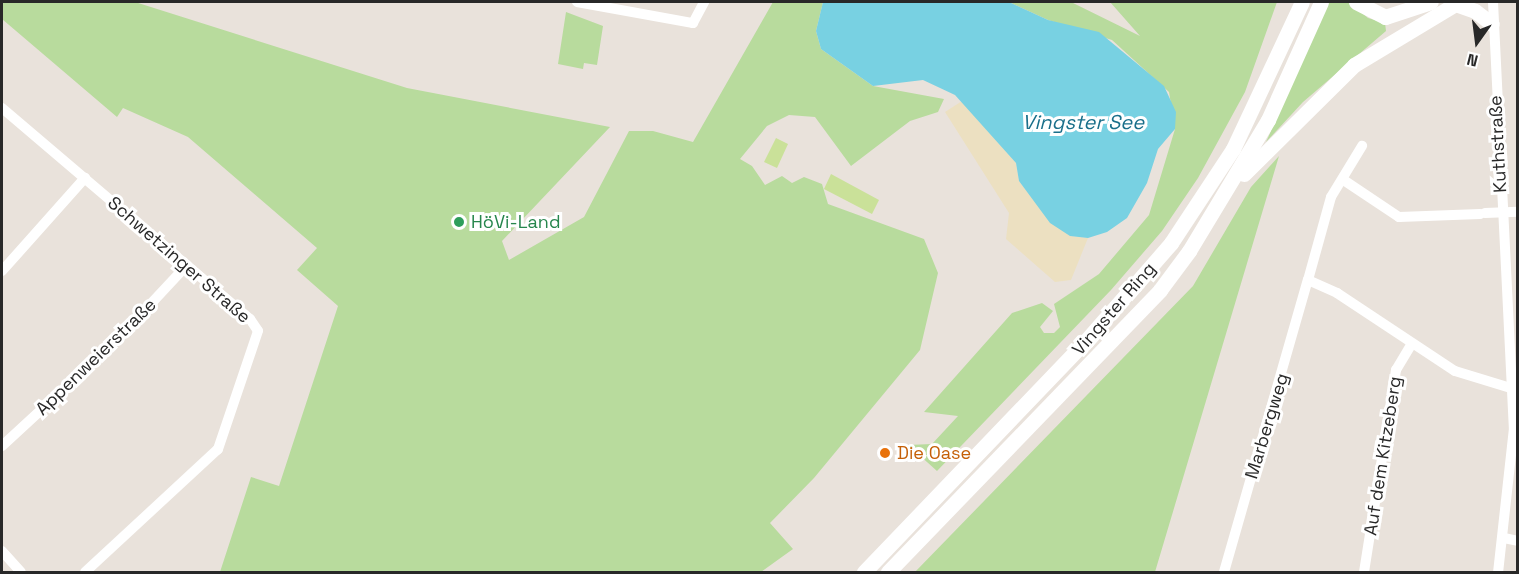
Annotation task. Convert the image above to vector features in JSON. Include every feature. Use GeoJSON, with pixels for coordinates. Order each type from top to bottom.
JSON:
{"type":"FeatureCollection","features":[{"type":"Feature","properties":{"kind":"main road","name":"Vingster Ring"},"geometry":{"type":"LineString","coordinates":[[864,573],[1071,358],[1171,243],[1233,148],[1302,2]]}},
{"type":"Feature","properties":{"kind":"main road","name":"Vingster Ring"},"geometry":{"type":"LineString","coordinates":[[888,573],[1160,290],[1225,194],[1268,120],[1321,2]]}},
{"type":"Feature","properties":{"kind":"main road"},"geometry":{"type":"LineString","coordinates":[[1356,2],[1385,17],[1431,2]]}},
{"type":"Feature","properties":{"kind":"main road"},"geometry":{"type":"LineString","coordinates":[[1225,194],[1338,78],[1457,3],[1475,11],[1492,24]]}},
{"type":"Feature","properties":{"kind":"street"},"geometry":{"type":"LineString","coordinates":[[577,2],[693,23],[704,2]]}},
{"type":"Feature","properties":{"kind":"street","name":"Kuthstraße"},"geometry":{"type":"LineString","coordinates":[[1493,2],[1492,24],[1502,213],[1515,389],[1512,478],[1498,573]]}},
{"type":"Feature","properties":{"kind":"street","name":"Schwetzinger Straße"},"geometry":{"type":"LineString","coordinates":[[2,108],[250,319],[258,331],[255,347],[218,449],[85,573]]}},
{"type":"Feature","properties":{"kind":"street","name":"Marbergweg"},"geometry":{"type":"LineString","coordinates":[[1227,572],[1330,197],[1345,181],[1362,146]]}},
{"type":"Feature","properties":{"kind":"street"},"geometry":{"type":"LineString","coordinates":[[2,271],[85,178]]}},
{"type":"Feature","properties":{"kind":"street"},"geometry":{"type":"LineString","coordinates":[[1345,181],[1399,217],[1518,212]]}},
{"type":"Feature","properties":{"kind":"street","name":"Appenweierstraße"},"geometry":{"type":"LineString","coordinates":[[2,446],[118,339],[187,266]]}},
{"type":"Feature","properties":{"kind":"street"},"geometry":{"type":"LineString","coordinates":[[1308,280],[1337,293],[1455,371],[1515,389]]}},
{"type":"Feature","properties":{"kind":"street","name":"Auf dem Kitzeberg"},"geometry":{"type":"LineString","coordinates":[[1364,573],[1396,370],[1412,343]]}},
{"type":"Feature","properties":{"kind":"street"},"geometry":{"type":"LineString","coordinates":[[1504,538],[1518,541]]}},
{"type":"Feature","properties":{"kind":"street"},"geometry":{"type":"LineString","coordinates":[[2,551],[21,573]]}},
{"type":"Feature","properties":{"kind":"green space"},"geometry":{"type":"Polygon","coordinates":[[[2,2],[135,2],[407,88],[610,127],[502,241],[509,260],[584,217],[629,131],[653,131],[693,142],[773,2],[823,2],[816,31],[821,49],[873,86],[944,99],[938,112],[910,121],[851,166],[815,117],[789,115],[767,126],[740,159],[752,166],[765,185],[782,176],[792,183],[804,177],[822,184],[828,204],[924,239],[938,273],[920,350],[814,478],[770,523],[793,549],[761,572],[220,572],[251,477],[279,486],[338,306],[297,270],[317,248],[188,137],[123,108],[117,117],[2,19],[2,2]]]}},
{"type":"Feature","properties":{"kind":"green space"},"geometry":{"type":"Polygon","coordinates":[[[1009,2],[1071,2],[1140,36],[1110,2],[1277,2],[1245,92],[1198,178],[1162,231],[1111,290],[937,471],[908,445],[932,444],[958,416],[924,412],[1012,313],[1042,303],[1053,311],[1040,327],[1044,333],[1054,333],[1060,327],[1054,304],[1099,274],[1149,215],[1175,129],[1169,92],[1112,40],[1048,20],[1009,2]]]}},
{"type":"Feature","properties":{"kind":"green space"},"geometry":{"type":"Polygon","coordinates":[[[1329,2],[1349,2],[1368,18],[1385,23],[1386,31],[1303,102],[1266,142],[1329,2]]]}},
{"type":"Feature","properties":{"kind":"green space"},"geometry":{"type":"Polygon","coordinates":[[[566,12],[603,26],[597,65],[584,63],[583,69],[558,64],[566,12]]]}},
{"type":"Feature","properties":{"kind":"green space"},"geometry":{"type":"Polygon","coordinates":[[[776,138],[788,144],[777,168],[764,162],[776,138]]]}},
{"type":"Feature","properties":{"kind":"green space"},"geometry":{"type":"Polygon","coordinates":[[[1279,156],[1155,572],[915,572],[1193,286],[1251,187],[1279,156]]]}},
{"type":"Feature","properties":{"kind":"green space"},"geometry":{"type":"Polygon","coordinates":[[[831,174],[879,200],[872,214],[824,189],[831,174]]]}},
{"type":"Feature","properties":{"kind":"sand"},"geometry":{"type":"Polygon","coordinates":[[[962,101],[1016,163],[1019,181],[1039,207],[1070,236],[1088,238],[1071,280],[1055,282],[1006,239],[1009,213],[945,112],[962,101]]]}},
{"type":"Feature","properties":{"kind":"water","name":"Vingster See"},"geometry":{"type":"Polygon","coordinates":[[[823,2],[1009,2],[1048,20],[1099,32],[1164,86],[1176,112],[1175,129],[1158,149],[1147,183],[1127,218],[1107,232],[1088,238],[1070,236],[1050,223],[1019,181],[1016,163],[955,95],[923,80],[873,86],[821,49],[816,31],[823,2]]]}},
{"type":"Feature","properties":{"kind":"place","name":"HöVi-Land"},"geometry":{"type":"Point","coordinates":[459,222]}},
{"type":"Feature","properties":{"kind":"place","name":"Die Oase"},"geometry":{"type":"Point","coordinates":[885,453]}}]}
